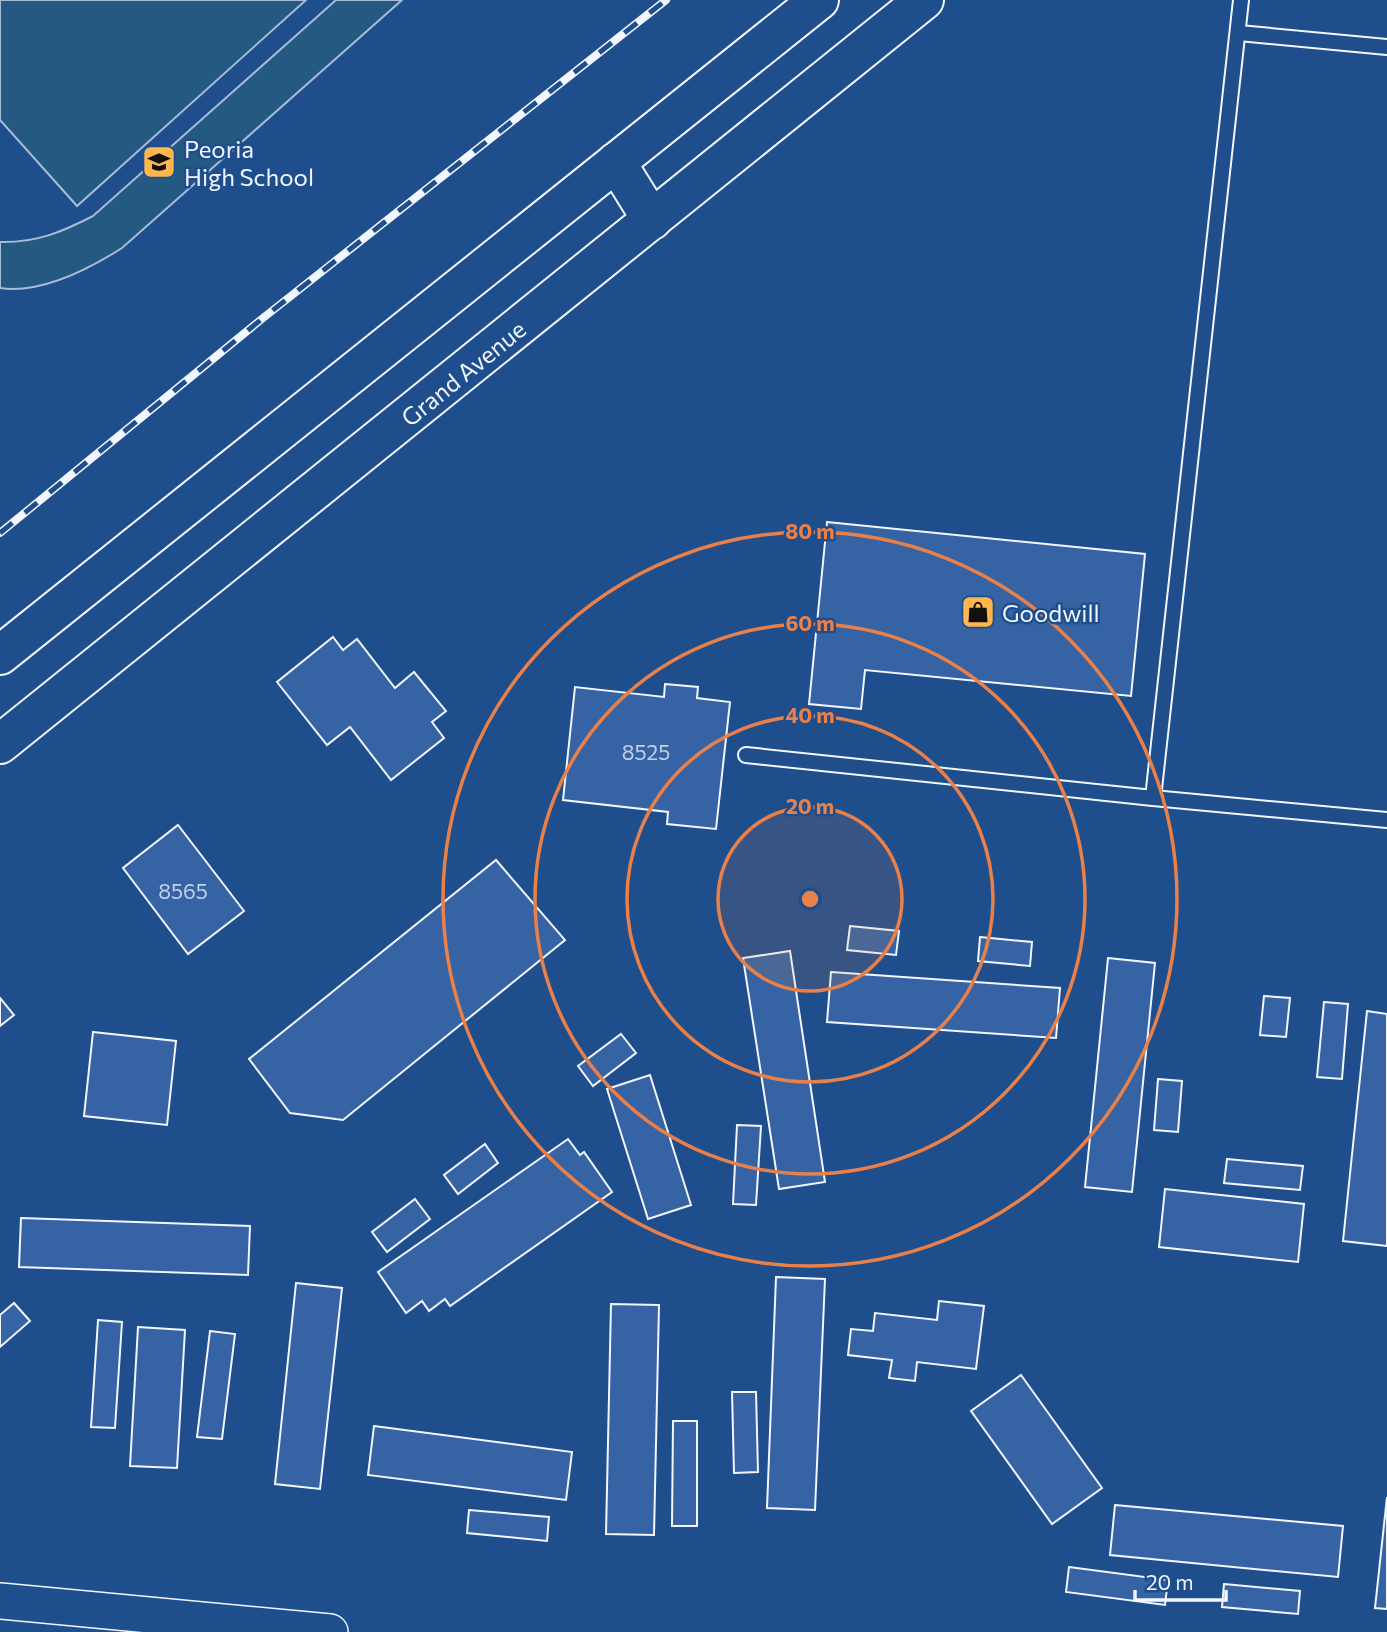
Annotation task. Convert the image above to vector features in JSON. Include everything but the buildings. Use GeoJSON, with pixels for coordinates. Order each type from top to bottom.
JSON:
{"type":"FeatureCollection","features":[{"type":"Feature","properties":{"kind":"highway"},"geometry":{"type":"LineString","coordinates":[[0,655],[819,0]]}},
{"type":"Feature","properties":{"kind":"highway","name":"Grand Avenue"},"geometry":{"type":"LineString","coordinates":[[0,744],[924,0]]}},
{"type":"Feature","properties":{"kind":"highway"},"geometry":{"type":"LineString","coordinates":[[616,162],[652,220]]}},
{"type":"Feature","properties":{"kind":"street"},"geometry":{"type":"LineString","coordinates":[[0,1601],[330,1632]]}},
{"type":"Feature","properties":{"kind":"lane"},"geometry":{"type":"LineString","coordinates":[[1153,798],[1241,0]]}},
{"type":"Feature","properties":{"kind":"lane"},"geometry":{"type":"LineString","coordinates":[[1239,33],[1387,47]]}},
{"type":"Feature","properties":{"kind":"lane"},"geometry":{"type":"LineString","coordinates":[[746,755],[1387,820]]}},
{"type":"Feature","properties":{"kind":"shaded area"},"geometry":{"type":"Polygon","coordinates":[[[0,0],[306,0],[77,206],[0,120],[0,0]]]}},
{"type":"Feature","properties":{"kind":"shaded area"},"geometry":{"type":"Polygon","coordinates":[[[336,0],[402,0],[122,248],[95,264],[47,284],[15,289],[0,288],[0,242],[25,241],[48,235],[93,216],[336,0]]]}},
{"type":"Feature","properties":{"kind":"railway"},"geometry":{"type":"LineString","coordinates":[[0,533],[263,318],[666,0]]}},
{"type":"Feature","properties":{"kind":"place","name":"Peoria High School"},"geometry":{"type":"Point","coordinates":[159,162]}},
{"type":"Feature","properties":{"kind":"place","name":"Goodwill"},"geometry":{"type":"Point","coordinates":[978,612]}}]}
